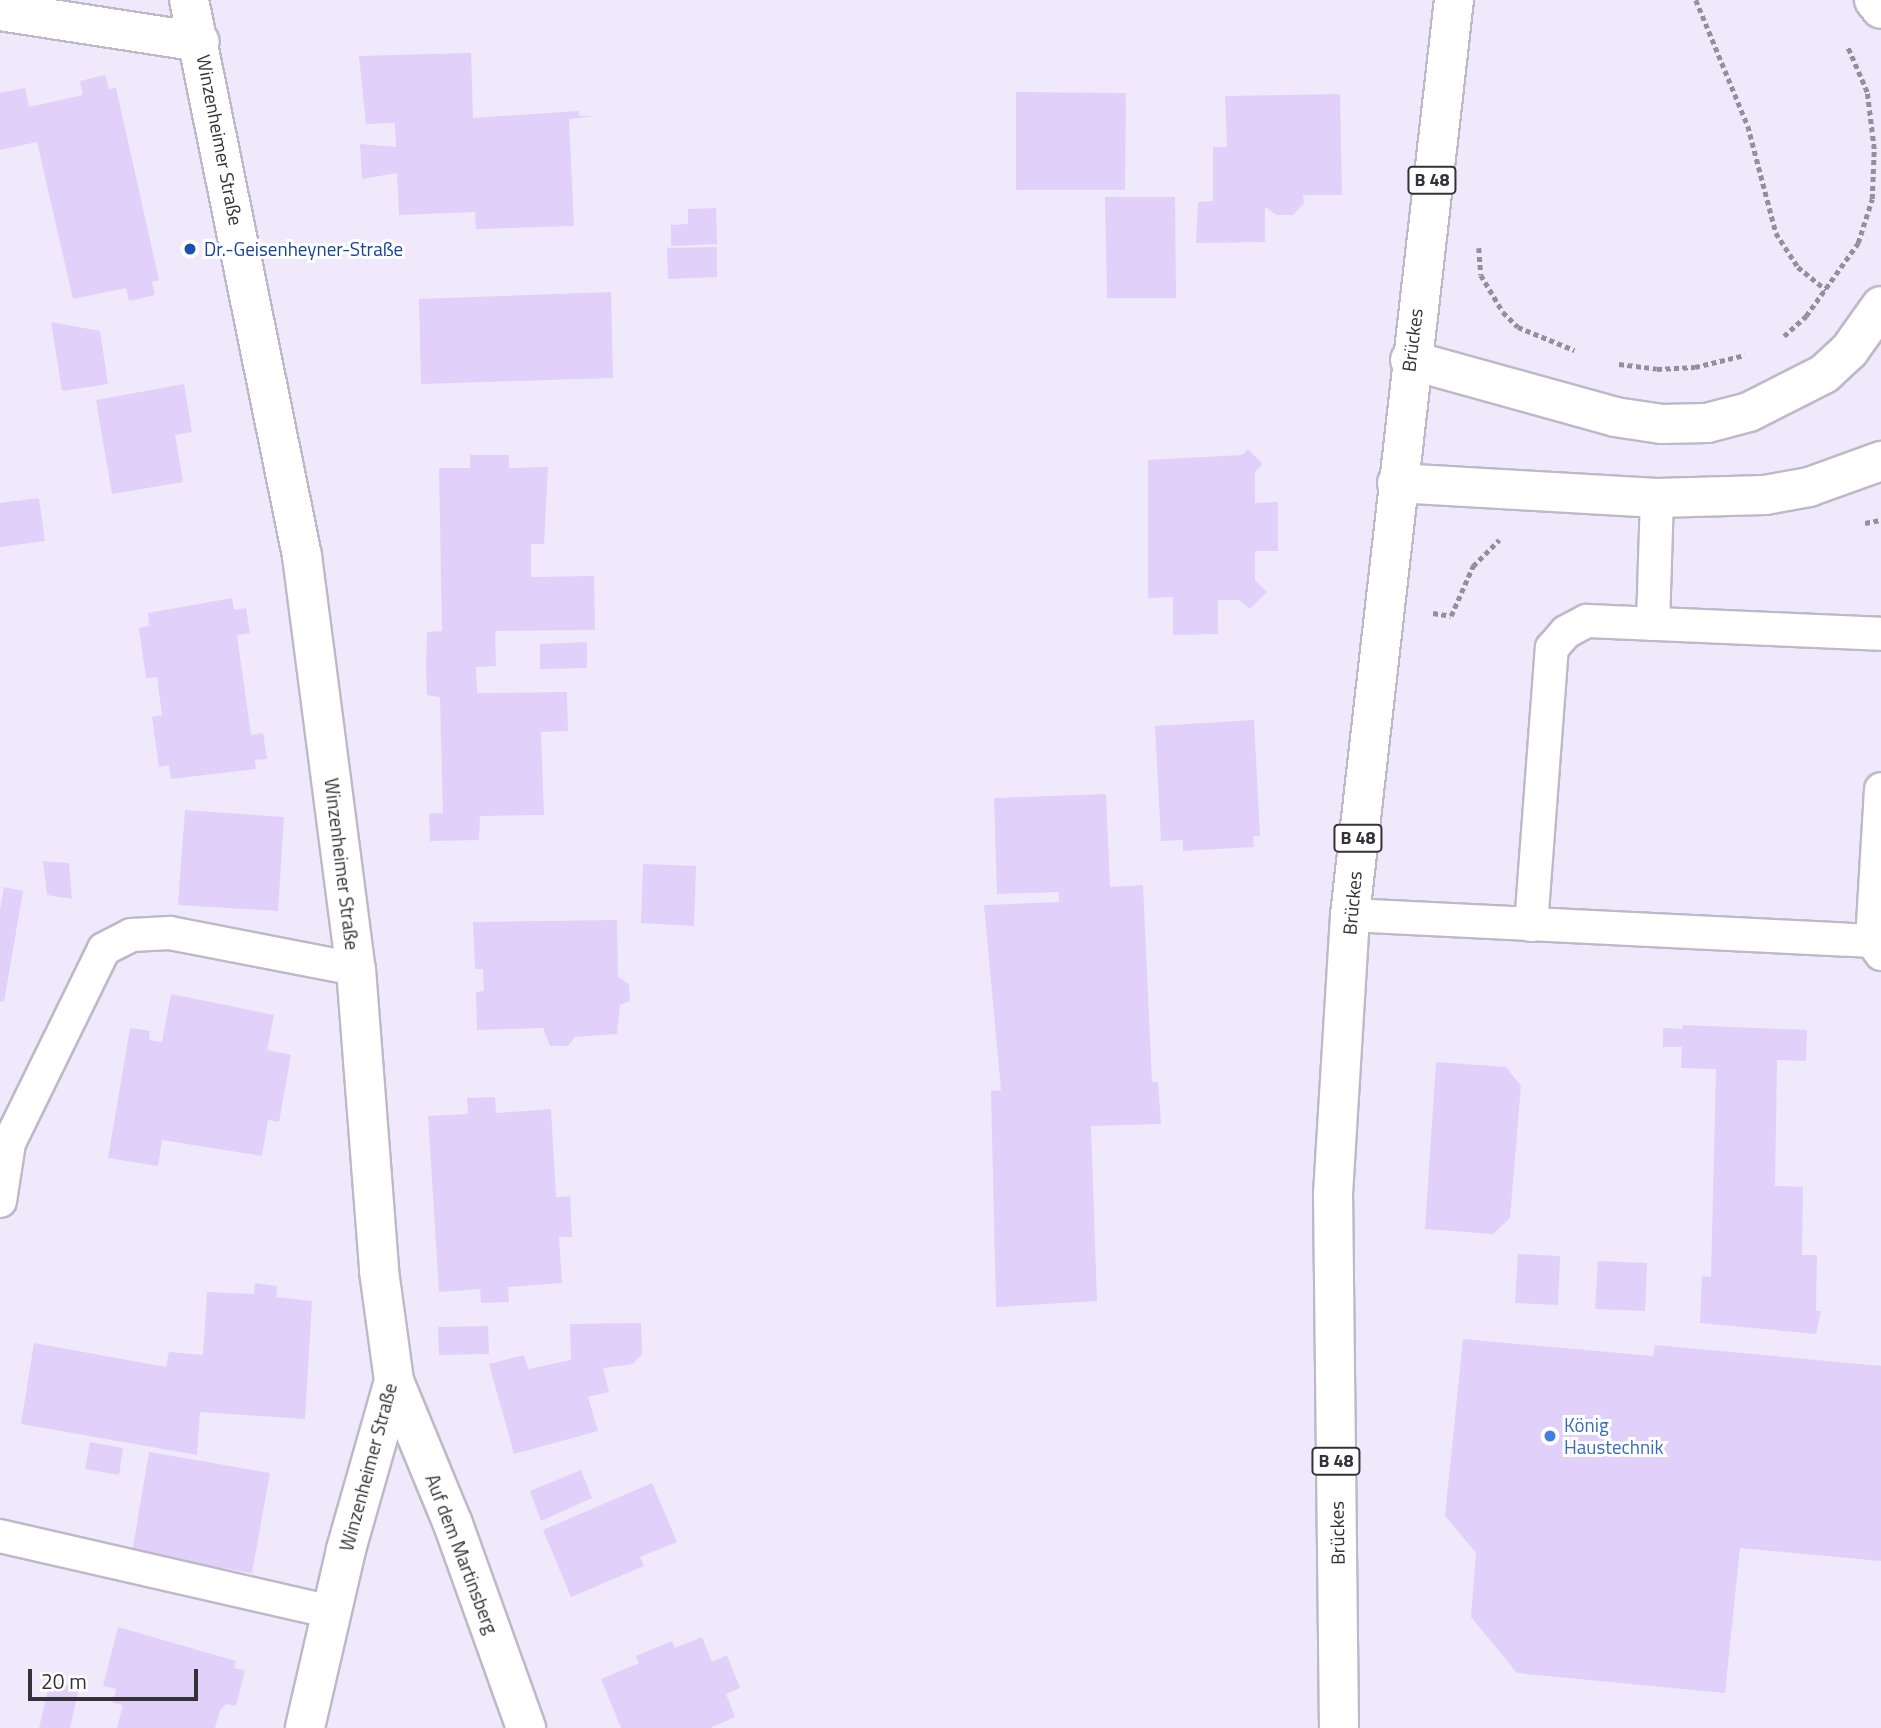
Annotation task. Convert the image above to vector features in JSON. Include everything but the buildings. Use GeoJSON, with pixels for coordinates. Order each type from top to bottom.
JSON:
{"type":"FeatureCollection","features":[{"type":"Feature","properties":{"kind":"street","name":"Winzenheimer Straße"},"geometry":{"type":"LineString","coordinates":[[189,0],[200,42],[302,556],[356,968],[379,1271],[394,1381],[331,1612],[305,1728]]}},
{"type":"Feature","properties":{"kind":"street","name":"Brückes"},"geometry":{"type":"LineString","coordinates":[[1339,1728],[1333,1194],[1350,915],[1410,360],[1454,0]]}},
{"type":"Feature","properties":{"kind":"street"},"geometry":{"type":"LineString","coordinates":[[1874,0],[1881,9]]}},
{"type":"Feature","properties":{"kind":"street"},"geometry":{"type":"LineString","coordinates":[[0,11],[200,42]]}},
{"type":"Feature","properties":{"kind":"street"},"geometry":{"type":"LineString","coordinates":[[1410,360],[1615,417],[1707,423],[1749,412],[1824,374],[1849,351],[1881,306]]}},
{"type":"Feature","properties":{"kind":"street"},"geometry":{"type":"LineString","coordinates":[[1397,483],[1657,498],[1765,495],[1809,487],[1881,461]]}},
{"type":"Feature","properties":{"kind":"street","name":"Auf dem Martinsberg"},"geometry":{"type":"LineString","coordinates":[[394,1381],[453,1524],[526,1728]]}},
{"type":"Feature","properties":{"kind":"lane"},"geometry":{"type":"LineString","coordinates":[[1653,624],[1657,498]]}},
{"type":"Feature","properties":{"kind":"lane"},"geometry":{"type":"LineString","coordinates":[[1531,925],[1552,648],[1566,632],[1587,621],[1881,634]]}},
{"type":"Feature","properties":{"kind":"lane"},"geometry":{"type":"LineString","coordinates":[[1350,915],[1876,948],[1881,789]]}},
{"type":"Feature","properties":{"kind":"lane"},"geometry":{"type":"LineString","coordinates":[[0,1201],[9,1143],[49,1053],[78,1007],[94,962],[104,948],[131,935],[170,933],[356,968]]}},
{"type":"Feature","properties":{"kind":"lane"},"geometry":{"type":"LineString","coordinates":[[0,1536],[331,1612]]}},
{"type":"Feature","properties":{"kind":"path"},"geometry":{"type":"LineString","coordinates":[[1696,0],[1740,103],[1776,233],[1798,267],[1826,290]]}},
{"type":"Feature","properties":{"kind":"path"},"geometry":{"type":"LineString","coordinates":[[1780,340],[1826,290],[1858,243],[1872,199],[1874,149],[1867,92],[1847,45]]}},
{"type":"Feature","properties":{"kind":"path"},"geometry":{"type":"LineString","coordinates":[[1480,235],[1481,275],[1491,298],[1518,327],[1581,353]]}},
{"type":"Feature","properties":{"kind":"path"},"geometry":{"type":"LineString","coordinates":[[1606,360],[1657,369],[1695,367],[1757,351]]}},
{"type":"Feature","properties":{"kind":"place","name":"Dr.-Geisenheyner-Straße"},"geometry":{"type":"Point","coordinates":[190,249]}},
{"type":"Feature","properties":{"kind":"place","name":"König Haustechnik"},"geometry":{"type":"Point","coordinates":[1550,1436]}}]}
